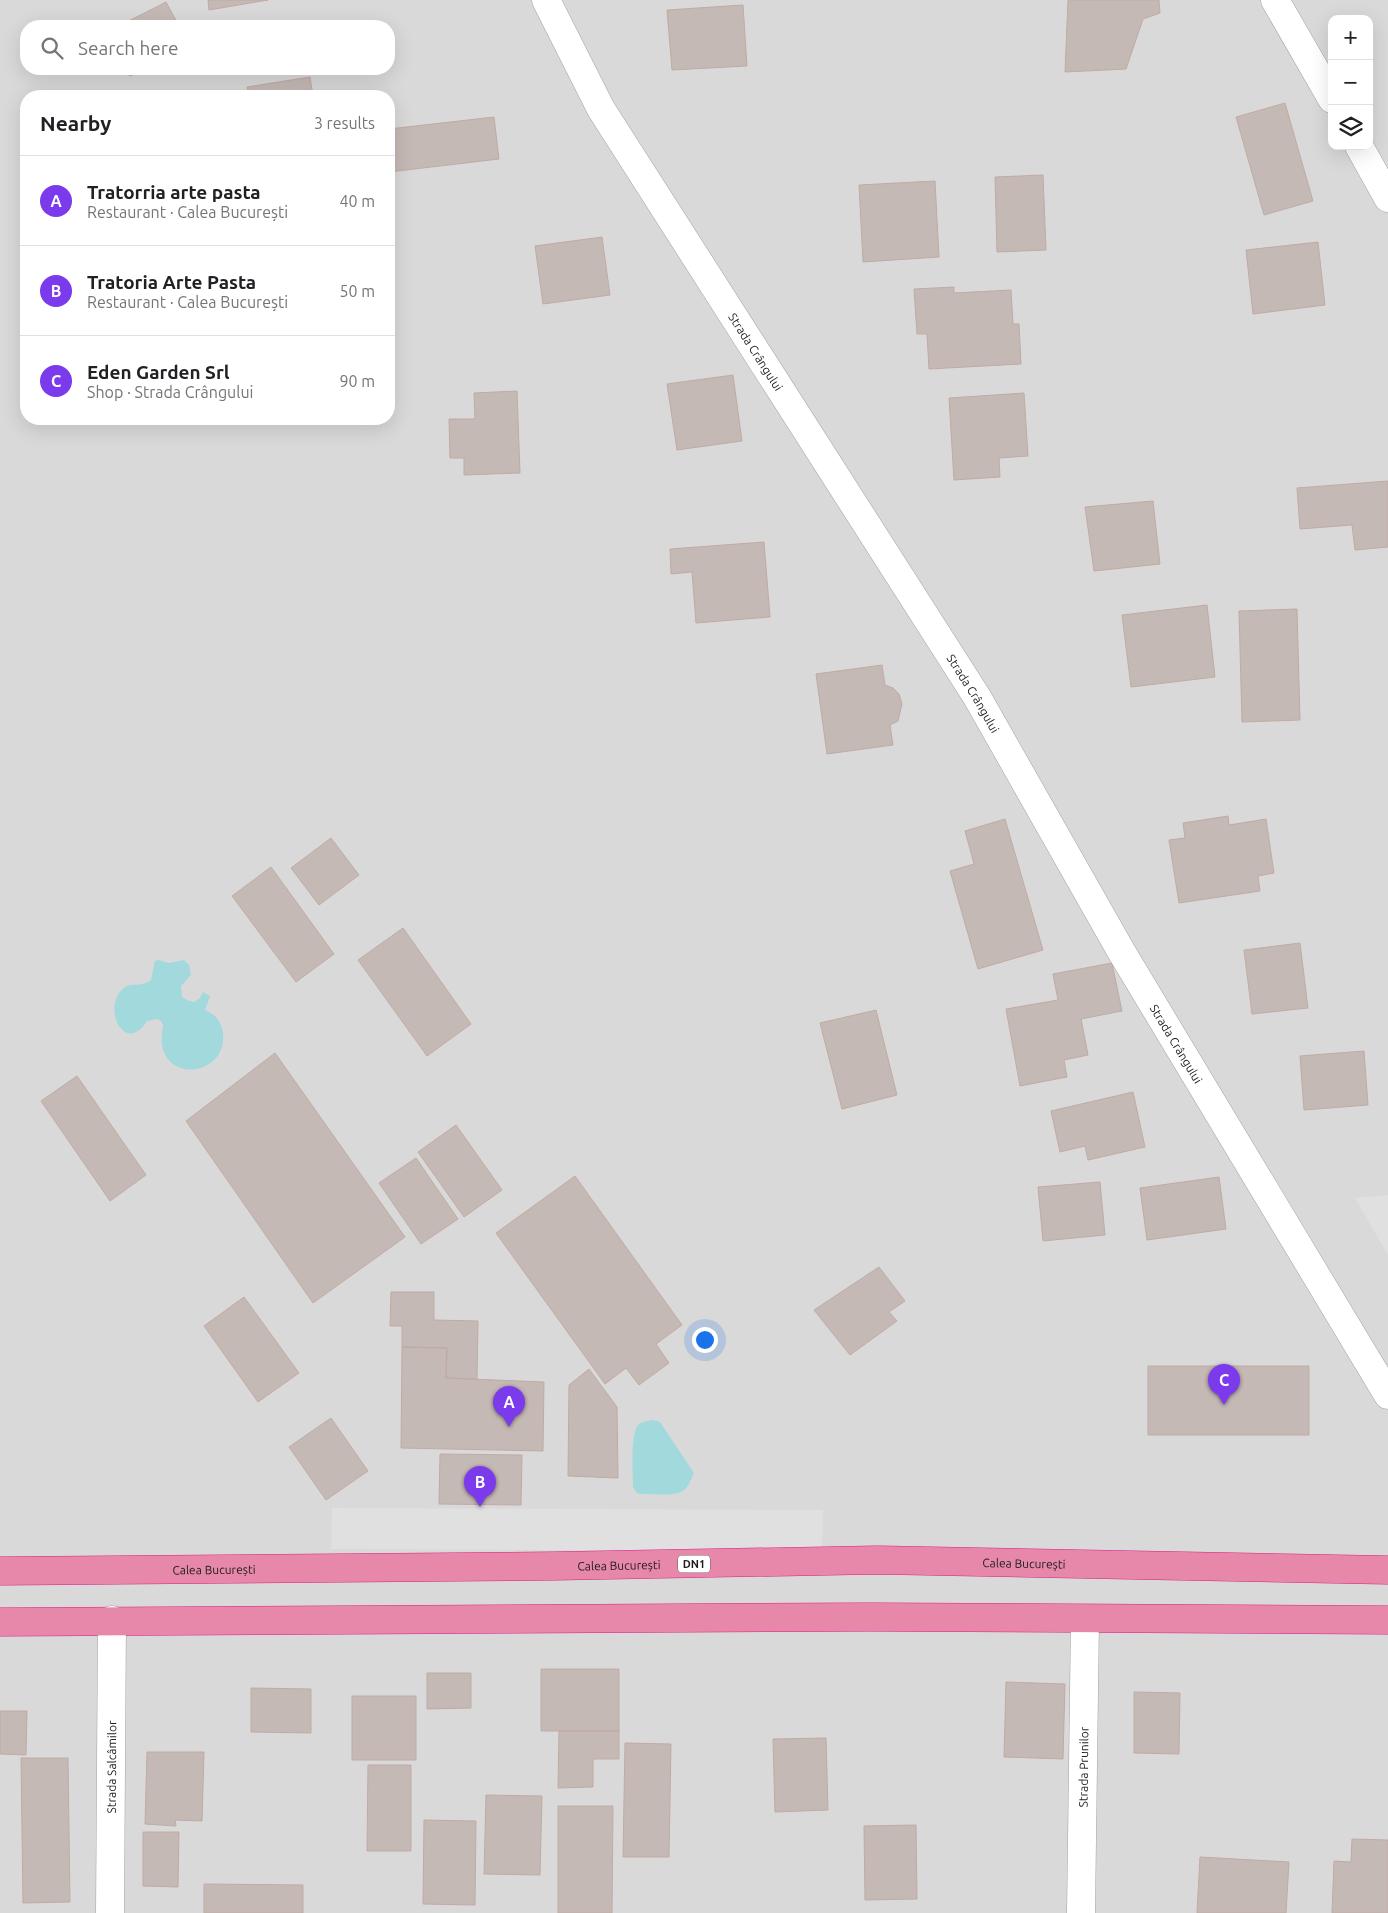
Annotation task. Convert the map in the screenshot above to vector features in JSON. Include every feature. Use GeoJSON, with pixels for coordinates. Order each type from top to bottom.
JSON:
{"type":"FeatureCollection","features":[{"type":"Feature","properties":{"kind":"highway","name":"Calea București"},"geometry":{"type":"LineString","coordinates":[[0,1571],[554,1566],[878,1560],[1388,1570]]}},
{"type":"Feature","properties":{"kind":"highway"},"geometry":{"type":"LineString","coordinates":[[0,1622],[869,1617],[1388,1620]]}},
{"type":"Feature","properties":{"kind":"street","name":"Strada Crângului"},"geometry":{"type":"LineString","coordinates":[[546,0],[602,110],[977,697],[1121,951],[1388,1395]]}},
{"type":"Feature","properties":{"kind":"street"},"geometry":{"type":"LineString","coordinates":[[1275,0],[1328,93]]}},
{"type":"Feature","properties":{"kind":"street"},"geometry":{"type":"LineString","coordinates":[[1360,150],[1388,198]]}},
{"type":"Feature","properties":{"kind":"street","name":"Strada Prunilor"},"geometry":{"type":"LineString","coordinates":[[1081,1913],[1085,1619]]}},
{"type":"Feature","properties":{"kind":"street","name":"Strada Salcâmilor"},"geometry":{"type":"LineString","coordinates":[[110,1913],[112,1620]]}},
{"type":"Feature","properties":{"kind":"shaded area"},"geometry":{"type":"Polygon","coordinates":[[[0,0],[1388,0],[1388,1913],[0,1913],[0,0]]]}},
{"type":"Feature","properties":{"kind":"shaded area"},"geometry":{"type":"Polygon","coordinates":[[[1388,1195],[1388,1255],[1355,1198],[1388,1195]]]}},
{"type":"Feature","properties":{"kind":"shaded area"},"geometry":{"type":"Polygon","coordinates":[[[332,1508],[823,1510],[822,1551],[331,1549],[332,1508]]]}},
{"type":"Feature","properties":{"kind":"water"},"geometry":{"type":"Polygon","coordinates":[[[184,960],[189,965],[191,975],[181,986],[182,997],[194,1002],[200,998],[203,992],[210,996],[205,1010],[215,1016],[221,1025],[223,1033],[222,1046],[217,1057],[209,1064],[189,1069],[178,1067],[170,1061],[162,1046],[163,1025],[157,1019],[147,1021],[138,1031],[130,1033],[123,1031],[118,1024],[115,1015],[115,1005],[118,995],[125,987],[144,984],[151,980],[155,961],[169,963],[184,960]]]}},
{"type":"Feature","properties":{"kind":"water"},"geometry":{"type":"Polygon","coordinates":[[[653,1420],[660,1422],[694,1473],[684,1490],[676,1494],[641,1494],[637,1493],[633,1487],[632,1464],[635,1430],[641,1423],[653,1420]]]}},
{"type":"Feature","properties":{"kind":"building"},"geometry":{"type":"Polygon","coordinates":[[[208,0],[268,0],[209,10],[208,0]]]}},
{"type":"Feature","properties":{"kind":"building"},"geometry":{"type":"Polygon","coordinates":[[[1068,0],[1159,0],[1160,13],[1143,19],[1126,69],[1065,72],[1068,0]]]}},
{"type":"Feature","properties":{"kind":"building"},"geometry":{"type":"Polygon","coordinates":[[[166,2],[176,20],[131,20],[166,2]]]}},
{"type":"Feature","properties":{"kind":"building"},"geometry":{"type":"Polygon","coordinates":[[[743,5],[747,66],[672,70],[667,10],[743,5]]]}},
{"type":"Feature","properties":{"kind":"building"},"geometry":{"type":"Polygon","coordinates":[[[310,77],[312,90],[248,90],[247,87],[310,77]]]}},
{"type":"Feature","properties":{"kind":"building"},"geometry":{"type":"Polygon","coordinates":[[[1285,103],[1313,201],[1264,215],[1236,117],[1285,103]]]}},
{"type":"Feature","properties":{"kind":"building"},"geometry":{"type":"Polygon","coordinates":[[[494,117],[499,159],[395,171],[395,128],[494,117]]]}},
{"type":"Feature","properties":{"kind":"building"},"geometry":{"type":"Polygon","coordinates":[[[1043,175],[1046,250],[997,252],[995,177],[1043,175]]]}},
{"type":"Feature","properties":{"kind":"building"},"geometry":{"type":"Polygon","coordinates":[[[935,181],[939,257],[863,262],[859,185],[935,181]]]}},
{"type":"Feature","properties":{"kind":"building"},"geometry":{"type":"Polygon","coordinates":[[[602,237],[610,295],[543,304],[535,246],[602,237]]]}},
{"type":"Feature","properties":{"kind":"building"},"geometry":{"type":"Polygon","coordinates":[[[1318,242],[1325,305],[1253,314],[1246,250],[1318,242]]]}},
{"type":"Feature","properties":{"kind":"building"},"geometry":{"type":"Polygon","coordinates":[[[954,287],[954,293],[1011,290],[1013,324],[1019,324],[1021,364],[929,369],[927,334],[917,334],[914,289],[954,287]]]}},
{"type":"Feature","properties":{"kind":"building"},"geometry":{"type":"Polygon","coordinates":[[[733,375],[742,441],[677,450],[667,384],[733,375]]]}},
{"type":"Feature","properties":{"kind":"building"},"geometry":{"type":"Polygon","coordinates":[[[517,391],[520,473],[464,475],[464,458],[450,458],[449,419],[475,419],[474,393],[517,391]]]}},
{"type":"Feature","properties":{"kind":"building"},"geometry":{"type":"Polygon","coordinates":[[[1024,393],[1028,456],[999,458],[1000,477],[954,480],[949,398],[1024,393]]]}},
{"type":"Feature","properties":{"kind":"building"},"geometry":{"type":"Polygon","coordinates":[[[1388,481],[1388,547],[1355,550],[1352,525],[1300,529],[1297,488],[1388,481]]]}},
{"type":"Feature","properties":{"kind":"building"},"geometry":{"type":"Polygon","coordinates":[[[1153,501],[1160,564],[1094,571],[1085,507],[1153,501]]]}},
{"type":"Feature","properties":{"kind":"building"},"geometry":{"type":"Polygon","coordinates":[[[764,542],[770,617],[696,623],[692,572],[671,574],[670,549],[764,542]]]}},
{"type":"Feature","properties":{"kind":"building"},"geometry":{"type":"Polygon","coordinates":[[[1207,605],[1215,677],[1131,687],[1122,615],[1207,605]]]}},
{"type":"Feature","properties":{"kind":"building"},"geometry":{"type":"Polygon","coordinates":[[[1297,609],[1300,720],[1242,722],[1239,611],[1297,609]]]}},
{"type":"Feature","properties":{"kind":"building"},"geometry":{"type":"Polygon","coordinates":[[[882,665],[885,685],[893,688],[899,694],[902,704],[898,721],[890,725],[893,745],[827,754],[816,674],[882,665]]]}},
{"type":"Feature","properties":{"kind":"building"},"geometry":{"type":"Polygon","coordinates":[[[1228,816],[1229,825],[1266,819],[1274,873],[1258,876],[1260,891],[1179,903],[1169,840],[1185,838],[1183,823],[1228,816]]]}},
{"type":"Feature","properties":{"kind":"building"},"geometry":{"type":"Polygon","coordinates":[[[1005,819],[1043,950],[978,969],[950,871],[974,864],[965,831],[1005,819]]]}},
{"type":"Feature","properties":{"kind":"building"},"geometry":{"type":"Polygon","coordinates":[[[331,838],[359,875],[319,905],[291,868],[331,838]]]}},
{"type":"Feature","properties":{"kind":"building"},"geometry":{"type":"Polygon","coordinates":[[[271,867],[334,954],[296,982],[232,896],[271,867]]]}},
{"type":"Feature","properties":{"kind":"building"},"geometry":{"type":"Polygon","coordinates":[[[403,928],[471,1024],[427,1056],[358,960],[403,928]]]}},
{"type":"Feature","properties":{"kind":"building"},"geometry":{"type":"Polygon","coordinates":[[[1300,943],[1308,1008],[1252,1014],[1244,950],[1300,943]]]}},
{"type":"Feature","properties":{"kind":"building"},"geometry":{"type":"Polygon","coordinates":[[[1112,963],[1122,1011],[1081,1019],[1088,1055],[1064,1060],[1067,1077],[1020,1086],[1006,1009],[1058,1000],[1053,974],[1112,963]]]}},
{"type":"Feature","properties":{"kind":"building"},"geometry":{"type":"Polygon","coordinates":[[[876,1010],[897,1095],[842,1109],[820,1023],[876,1010]]]}},
{"type":"Feature","properties":{"kind":"building"},"geometry":{"type":"Polygon","coordinates":[[[1364,1051],[1368,1105],[1304,1110],[1300,1056],[1364,1051]]]}},
{"type":"Feature","properties":{"kind":"building"},"geometry":{"type":"Polygon","coordinates":[[[275,1053],[405,1237],[313,1303],[186,1121],[275,1053]]]}},
{"type":"Feature","properties":{"kind":"building"},"geometry":{"type":"Polygon","coordinates":[[[77,1076],[146,1175],[110,1201],[41,1101],[77,1076]]]}},
{"type":"Feature","properties":{"kind":"building"},"geometry":{"type":"Polygon","coordinates":[[[1133,1092],[1145,1147],[1088,1160],[1085,1146],[1060,1152],[1051,1111],[1133,1092]]]}},
{"type":"Feature","properties":{"kind":"building"},"geometry":{"type":"Polygon","coordinates":[[[456,1125],[502,1190],[464,1217],[418,1152],[456,1125]]]}},
{"type":"Feature","properties":{"kind":"building"},"geometry":{"type":"Polygon","coordinates":[[[416,1158],[458,1219],[421,1244],[379,1183],[416,1158]]]}},
{"type":"Feature","properties":{"kind":"building"},"geometry":{"type":"Polygon","coordinates":[[[575,1176],[682,1325],[656,1344],[669,1363],[639,1385],[626,1368],[605,1384],[496,1233],[575,1176]]]}},
{"type":"Feature","properties":{"kind":"building"},"geometry":{"type":"Polygon","coordinates":[[[1219,1177],[1226,1229],[1147,1240],[1140,1188],[1219,1177]]]}},
{"type":"Feature","properties":{"kind":"building"},"geometry":{"type":"Polygon","coordinates":[[[1100,1182],[1105,1235],[1043,1241],[1038,1187],[1100,1182]]]}},
{"type":"Feature","properties":{"kind":"building"},"geometry":{"type":"Polygon","coordinates":[[[879,1267],[905,1301],[889,1312],[897,1321],[850,1355],[814,1310],[879,1267]]]}},
{"type":"Feature","properties":{"kind":"building"},"geometry":{"type":"Polygon","coordinates":[[[391,1292],[434,1292],[434,1320],[478,1321],[477,1379],[446,1378],[447,1348],[402,1347],[402,1326],[390,1326],[391,1292]]]}},
{"type":"Feature","properties":{"kind":"building"},"geometry":{"type":"Polygon","coordinates":[[[244,1297],[299,1373],[258,1402],[204,1326],[244,1297]]]}},
{"type":"Feature","properties":{"kind":"building"},"geometry":{"type":"Polygon","coordinates":[[[402,1347],[447,1348],[446,1378],[544,1382],[543,1451],[401,1448],[402,1347]]]}},
{"type":"Feature","properties":{"kind":"building"},"geometry":{"type":"Polygon","coordinates":[[[1148,1366],[1309,1366],[1309,1435],[1148,1435],[1148,1366]]]}},
{"type":"Feature","properties":{"kind":"building"},"geometry":{"type":"Polygon","coordinates":[[[589,1369],[617,1407],[618,1478],[568,1476],[569,1385],[589,1369]]]}},
{"type":"Feature","properties":{"kind":"building"},"geometry":{"type":"Polygon","coordinates":[[[331,1418],[368,1471],[326,1500],[289,1447],[331,1418]]]}},
{"type":"Feature","properties":{"kind":"building"},"geometry":{"type":"Polygon","coordinates":[[[440,1454],[522,1455],[521,1505],[439,1504],[440,1454]]]}},
{"type":"Feature","properties":{"kind":"building"},"geometry":{"type":"Polygon","coordinates":[[[541,1669],[619,1669],[619,1731],[541,1731],[541,1669]]]}},
{"type":"Feature","properties":{"kind":"building"},"geometry":{"type":"Polygon","coordinates":[[[427,1673],[471,1673],[471,1708],[427,1709],[427,1673]]]}},
{"type":"Feature","properties":{"kind":"building"},"geometry":{"type":"Polygon","coordinates":[[[1006,1682],[1065,1684],[1063,1759],[1004,1757],[1006,1682]]]}},
{"type":"Feature","properties":{"kind":"building"},"geometry":{"type":"Polygon","coordinates":[[[251,1688],[311,1689],[311,1733],[251,1732],[251,1688]]]}},
{"type":"Feature","properties":{"kind":"building"},"geometry":{"type":"Polygon","coordinates":[[[1134,1692],[1180,1693],[1179,1754],[1134,1753],[1134,1692]]]}},
{"type":"Feature","properties":{"kind":"building"},"geometry":{"type":"Polygon","coordinates":[[[352,1696],[416,1696],[416,1760],[352,1760],[352,1696]]]}},
{"type":"Feature","properties":{"kind":"building"},"geometry":{"type":"Polygon","coordinates":[[[0,1711],[27,1711],[26,1755],[0,1754],[0,1711]]]}},
{"type":"Feature","properties":{"kind":"building"},"geometry":{"type":"Polygon","coordinates":[[[559,1731],[619,1731],[619,1759],[593,1759],[593,1787],[558,1788],[559,1731]]]}},
{"type":"Feature","properties":{"kind":"building"},"geometry":{"type":"Polygon","coordinates":[[[826,1738],[828,1810],[775,1812],[773,1739],[826,1738]]]}},
{"type":"Feature","properties":{"kind":"building"},"geometry":{"type":"Polygon","coordinates":[[[625,1743],[671,1744],[669,1857],[623,1857],[625,1743]]]}},
{"type":"Feature","properties":{"kind":"building"},"geometry":{"type":"Polygon","coordinates":[[[147,1752],[204,1752],[202,1821],[175,1820],[176,1826],[145,1824],[147,1752]]]}},
{"type":"Feature","properties":{"kind":"building"},"geometry":{"type":"Polygon","coordinates":[[[21,1758],[68,1758],[70,1902],[23,1903],[21,1758]]]}},
{"type":"Feature","properties":{"kind":"building"},"geometry":{"type":"Polygon","coordinates":[[[368,1765],[411,1765],[411,1851],[367,1851],[368,1765]]]}},
{"type":"Feature","properties":{"kind":"building"},"geometry":{"type":"Polygon","coordinates":[[[486,1795],[542,1796],[540,1875],[484,1874],[486,1795]]]}},
{"type":"Feature","properties":{"kind":"building"},"geometry":{"type":"Polygon","coordinates":[[[558,1806],[613,1806],[612,1913],[558,1913],[558,1806]]]}},
{"type":"Feature","properties":{"kind":"building"},"geometry":{"type":"Polygon","coordinates":[[[424,1820],[476,1821],[475,1905],[423,1904],[424,1820]]]}},
{"type":"Feature","properties":{"kind":"building"},"geometry":{"type":"Polygon","coordinates":[[[916,1825],[917,1899],[865,1900],[864,1826],[916,1825]]]}},
{"type":"Feature","properties":{"kind":"building"},"geometry":{"type":"Polygon","coordinates":[[[143,1832],[179,1832],[178,1887],[143,1886],[143,1832]]]}},
{"type":"Feature","properties":{"kind":"building"},"geometry":{"type":"Polygon","coordinates":[[[1352,1839],[1388,1840],[1388,1913],[1332,1913],[1334,1861],[1351,1862],[1352,1839]]]}},
{"type":"Feature","properties":{"kind":"building"},"geometry":{"type":"Polygon","coordinates":[[[1200,1857],[1289,1862],[1286,1913],[1197,1913],[1200,1857]]]}},
{"type":"Feature","properties":{"kind":"building"},"geometry":{"type":"Polygon","coordinates":[[[204,1884],[303,1885],[303,1913],[204,1913],[204,1884]]]}},
{"type":"Feature","properties":{"kind":"place","name":"Eden Garden Srl"},"geometry":{"type":"Point","coordinates":[1224,1405]}},
{"type":"Feature","properties":{"kind":"place","name":"Tratorria arte pasta"},"geometry":{"type":"Point","coordinates":[509,1427]}},
{"type":"Feature","properties":{"kind":"place","name":"Tratoria Arte Pasta"},"geometry":{"type":"Point","coordinates":[480,1507]}}]}
